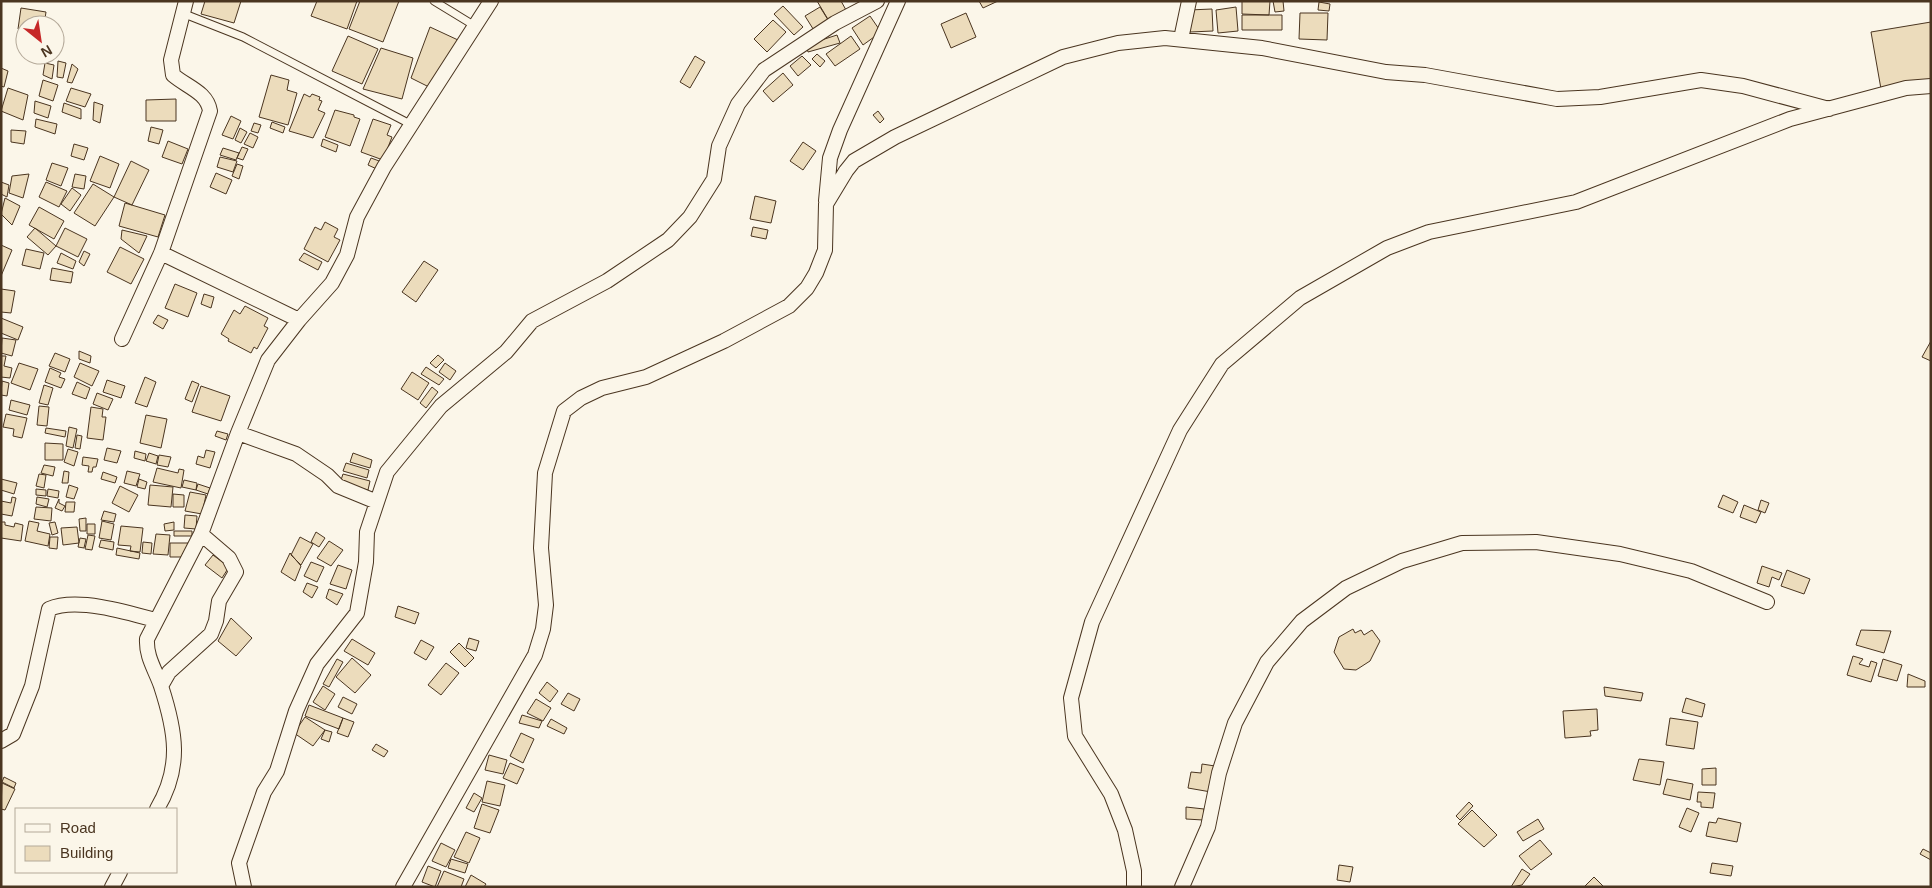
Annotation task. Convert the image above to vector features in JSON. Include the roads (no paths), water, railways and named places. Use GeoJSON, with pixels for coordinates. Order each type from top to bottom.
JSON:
{"type":"FeatureCollection","features":[{"type":"Feature","properties":{"kind":"street"},"geometry":{"type":"LineString","coordinates":[[157,808],[174,772],[176,752],[161,686],[147,652],[147,638],[155,620],[187,565],[268,360],[299,320],[332,284],[347,255],[357,217],[384,167],[491,1]]}},
{"type":"Feature","properties":{"kind":"street"},"geometry":{"type":"LineString","coordinates":[[244,887],[240,863],[264,792],[277,771],[296,711],[317,664],[357,613],[366,562],[366,532],[387,472],[441,406],[506,352],[532,321],[607,282],[668,240],[690,217],[714,179],[719,146],[738,104],[764,70],[835,23],[878,1]]}},
{"type":"Feature","properties":{"kind":"street"},"geometry":{"type":"LineString","coordinates":[[394,887],[406,881],[535,655],[543,629],[546,605],[541,548],[545,473],[564,412],[580,398],[602,388],[646,377],[724,341],[789,306],[807,288],[825,250],[830,158],[898,1]]}},
{"type":"Feature","properties":{"kind":"street"},"geometry":{"type":"LineString","coordinates":[[1180,39],[1189,1]]}},
{"type":"Feature","properties":{"kind":"street"},"geometry":{"type":"LineString","coordinates":[[122,339],[161,253],[210,111],[209,103],[204,96],[173,75],[171,60],[184,7]]}},
{"type":"Feature","properties":{"kind":"street"},"geometry":{"type":"LineString","coordinates":[[826,204],[854,161],[895,137],[1063,57],[1118,43],[1165,38],[1262,48],[1386,72],[1435,77],[1557,99],[1600,97],[1701,80],[1743,86],[1829,109]]}},
{"type":"Feature","properties":{"kind":"street"},"geometry":{"type":"LineString","coordinates":[[1134,887],[1134,871],[1125,830],[1111,794],[1075,736],[1071,698],[1092,622],[1180,430],[1222,364],[1300,298],[1387,248],[1429,232],[1576,202],[1790,119],[1906,88],[1931,86]]}},
{"type":"Feature","properties":{"kind":"street"},"geometry":{"type":"LineString","coordinates":[[161,253],[299,320]]}},
{"type":"Feature","properties":{"kind":"street"},"geometry":{"type":"LineString","coordinates":[[238,433],[296,454],[319,469],[338,486],[376,502]]}},
{"type":"Feature","properties":{"kind":"street"},"geometry":{"type":"LineString","coordinates":[[161,686],[169,672],[211,634],[216,621],[218,601],[236,572],[229,558],[200,534]]}},
{"type":"Feature","properties":{"kind":"street"},"geometry":{"type":"LineString","coordinates":[[1182,887],[1208,827],[1219,773],[1235,723],[1267,662],[1302,621],[1346,588],[1402,561],[1462,543],[1536,542],[1620,554],[1691,570],[1767,602]]}},
{"type":"Feature","properties":{"kind":"street"},"geometry":{"type":"LineString","coordinates":[[1,741],[13,734],[32,686],[49,609],[59,605],[104,607],[155,620]]}},
{"type":"Feature","properties":{"kind":"street"},"geometry":{"type":"LineString","coordinates":[[112,887],[119,873]]}},
{"type":"Feature","properties":{"kind":"lane"},"geometry":{"type":"LineString","coordinates":[[434,1],[475,26]]}},
{"type":"Feature","properties":{"kind":"lane"},"geometry":{"type":"LineString","coordinates":[[184,7],[412,125]]}}]}
